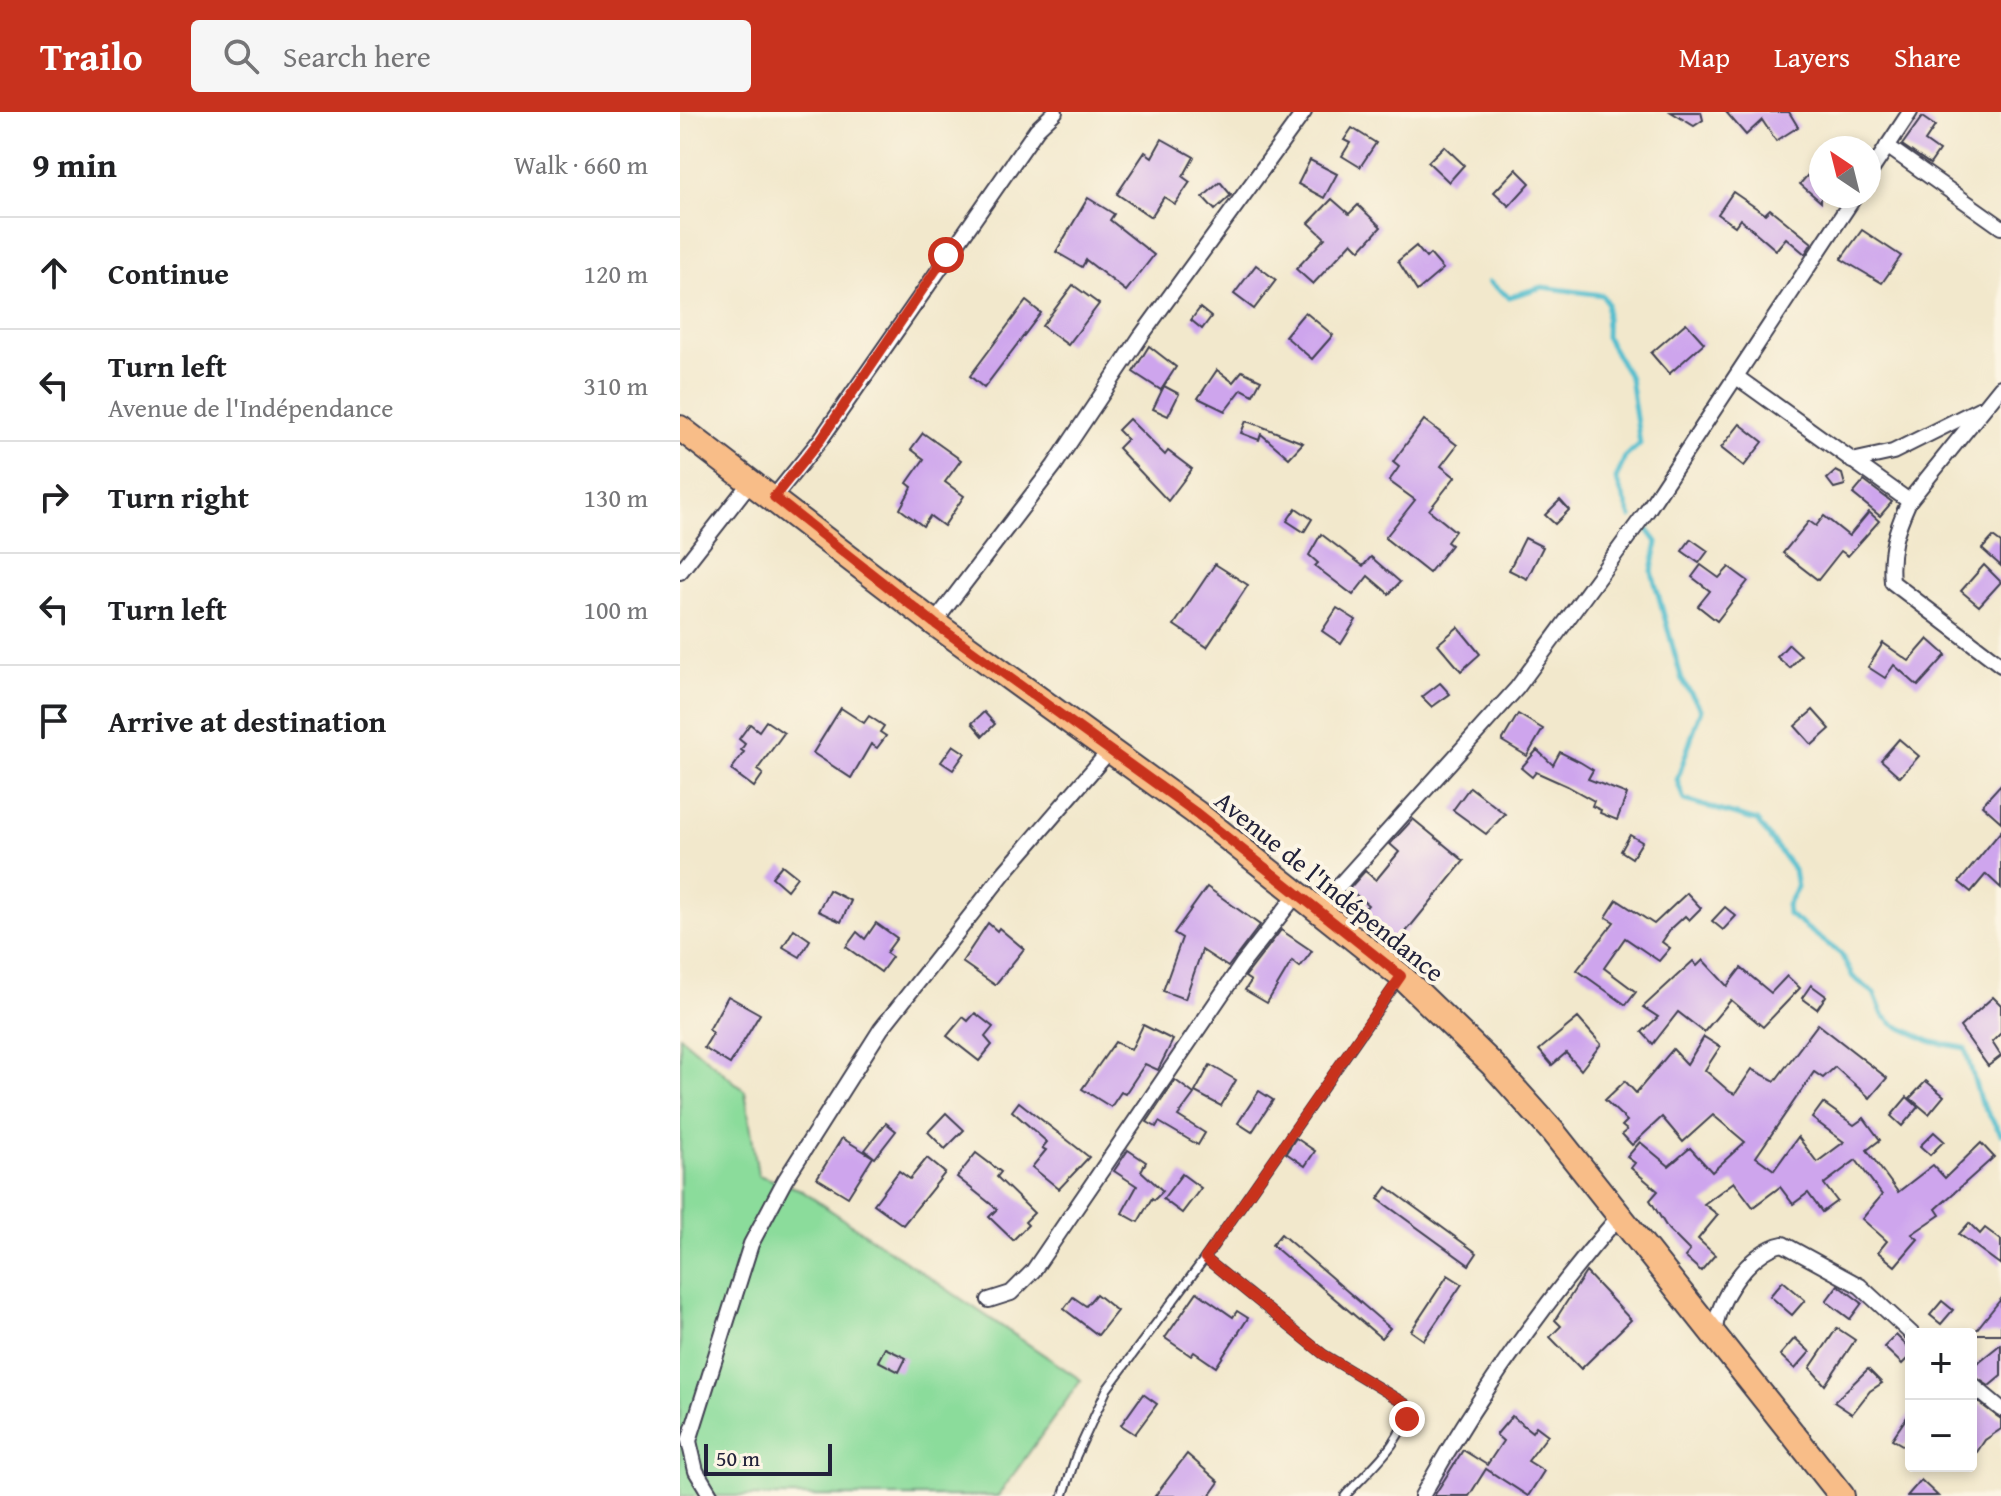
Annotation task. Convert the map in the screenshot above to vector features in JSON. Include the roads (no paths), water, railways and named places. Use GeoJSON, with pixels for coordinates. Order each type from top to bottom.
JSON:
{"type":"FeatureCollection","features":[{"type":"Feature","properties":{"kind":"main road","name":"Avenue de l'Indépendance"},"geometry":{"type":"LineString","coordinates":[[680,428],[752,480],[934,623],[1111,749],[1401,976],[1493,1065],[1620,1215],[1842,1496]]}},
{"type":"Feature","properties":{"kind":"street"},"geometry":{"type":"LineString","coordinates":[[774,497],[821,439],[1037,129],[1055,112]]}},
{"type":"Feature","properties":{"kind":"street"},"geometry":{"type":"LineString","coordinates":[[934,623],[1054,466],[1159,311],[1304,112]]}},
{"type":"Feature","properties":{"kind":"street"},"geometry":{"type":"LineString","coordinates":[[1881,155],[1910,112]]}},
{"type":"Feature","properties":{"kind":"street"},"geometry":{"type":"LineString","coordinates":[[1887,146],[2001,227]]}},
{"type":"Feature","properties":{"kind":"street"},"geometry":{"type":"LineString","coordinates":[[1318,909],[1517,688],[1647,511],[1738,378],[1847,208]]}},
{"type":"Feature","properties":{"kind":"street"},"geometry":{"type":"LineString","coordinates":[[1738,378],[1909,501]]}},
{"type":"Feature","properties":{"kind":"street"},"geometry":{"type":"LineString","coordinates":[[2001,387],[1909,501],[1894,534],[1890,559],[1892,582],[2001,665]]}},
{"type":"Feature","properties":{"kind":"street"},"geometry":{"type":"LineString","coordinates":[[1852,461],[1905,447],[1987,405]]}},
{"type":"Feature","properties":{"kind":"street"},"geometry":{"type":"LineString","coordinates":[[680,572],[752,480]]}},
{"type":"Feature","properties":{"kind":"street"},"geometry":{"type":"LineString","coordinates":[[711,1496],[696,1471],[689,1441],[751,1244],[778,1192],[881,1029],[1004,873],[1111,749]]}},
{"type":"Feature","properties":{"kind":"street"},"geometry":{"type":"LineString","coordinates":[[989,1300],[1011,1293],[1033,1271],[1243,963],[1297,894]]}},
{"type":"Feature","properties":{"kind":"street"},"geometry":{"type":"LineString","coordinates":[[1422,1496],[1446,1453],[1569,1276],[1620,1215]]}},
{"type":"Feature","properties":{"kind":"street"},"geometry":{"type":"LineString","coordinates":[[1715,1338],[1717,1310],[1749,1264],[1772,1246],[1783,1244],[1860,1286],[1906,1328]]}},
{"type":"Feature","properties":{"kind":"street"},"geometry":{"type":"LineString","coordinates":[[1977,1389],[2001,1409]]}},
{"type":"Feature","properties":{"kind":"lane"},"geometry":{"type":"LineString","coordinates":[[1063,1496],[1076,1456],[1107,1389],[1205,1258],[1401,976]]}},
{"type":"Feature","properties":{"kind":"lane"},"geometry":{"type":"LineString","coordinates":[[1205,1258],[1323,1354],[1406,1404],[1407,1419],[1394,1441],[1345,1496]]}},
{"type":"Feature","properties":{"kind":"waterway"},"geometry":{"type":"LineString","coordinates":[[1489,282],[1509,297],[1542,287],[1602,295],[1607,303],[1606,337],[1630,378],[1640,444],[1625,457],[1616,479],[1631,517]]}},
{"type":"Feature","properties":{"kind":"waterway"},"geometry":{"type":"LineString","coordinates":[[1645,526],[1657,542],[1652,572],[1682,680],[1701,709],[1677,780],[1684,800],[1757,821],[1794,870],[1797,887],[1787,905],[1788,914],[1841,954],[1853,977],[1874,993],[1883,1015],[1893,1024],[1932,1042],[1965,1048],[1980,1100],[2001,1134]]}}]}
